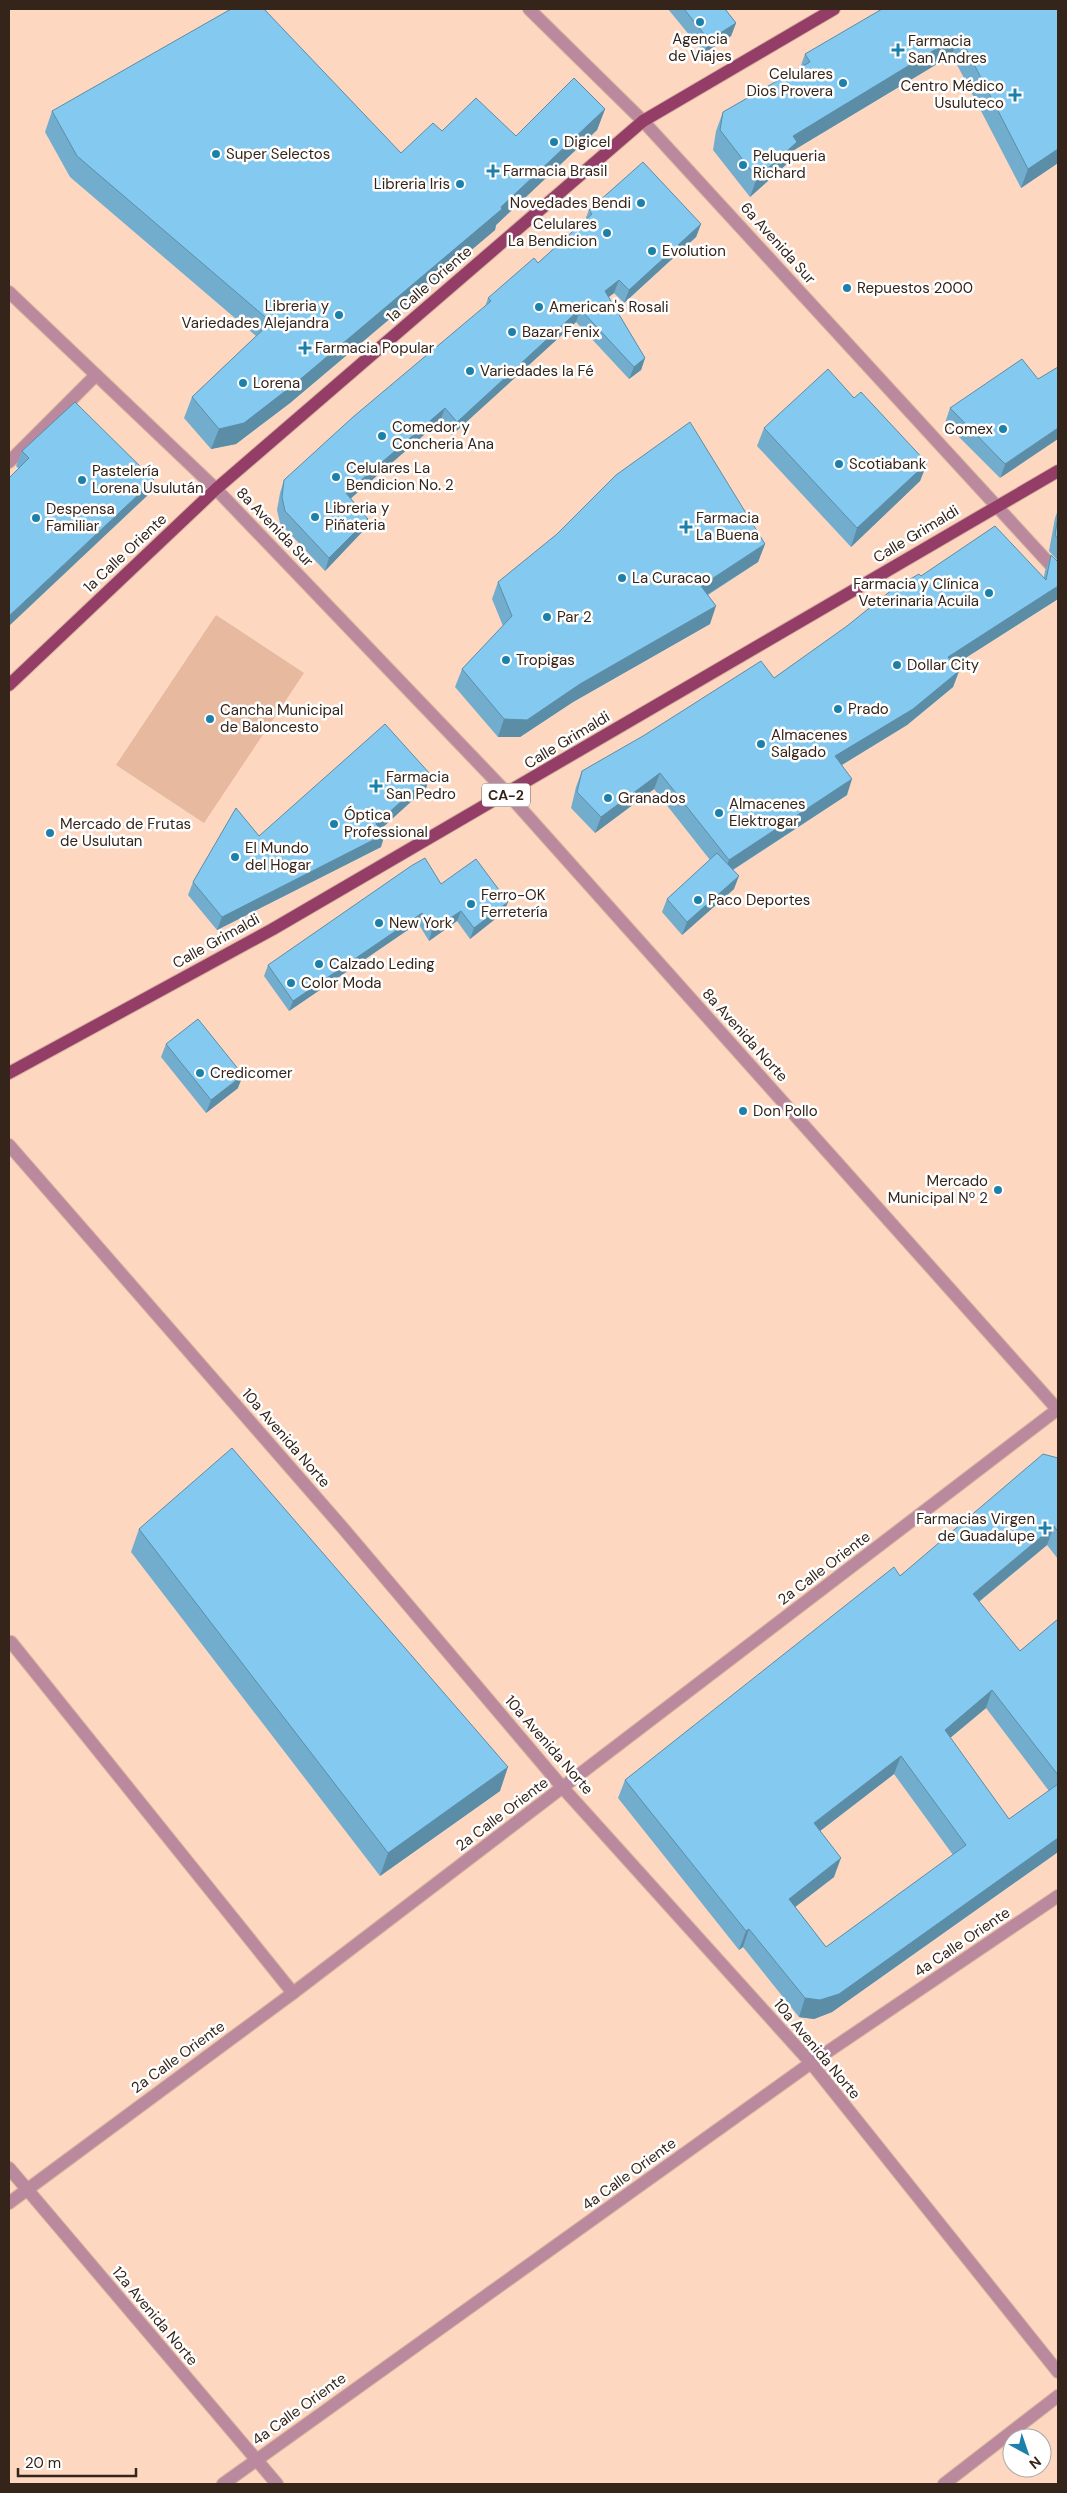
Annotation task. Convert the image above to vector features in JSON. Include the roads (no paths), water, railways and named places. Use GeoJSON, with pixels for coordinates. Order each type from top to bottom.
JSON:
{"type":"FeatureCollection","features":[{"type":"Feature","properties":{"kind":"main road","name":"1a Calle Oriente"},"geometry":{"type":"LineString","coordinates":[[9,685],[216,489],[644,121],[834,9]]}},
{"type":"Feature","properties":{"kind":"main road","name":"Calle Grimaldi"},"geometry":{"type":"LineString","coordinates":[[9,1073],[273,929],[508,794],[1058,471]]}},
{"type":"Feature","properties":{"kind":"street","name":"6a Avenida Sur"},"geometry":{"type":"LineString","coordinates":[[529,9],[644,121],[1058,573]]}},
{"type":"Feature","properties":{"kind":"street","name":"8a Avenida Sur"},"geometry":{"type":"LineString","coordinates":[[9,292],[216,489],[508,794]]}},
{"type":"Feature","properties":{"kind":"street"},"geometry":{"type":"LineString","coordinates":[[9,462],[96,375]]}},
{"type":"Feature","properties":{"kind":"street","name":"8a Avenida Norte"},"geometry":{"type":"LineString","coordinates":[[508,794],[1058,1409]]}},
{"type":"Feature","properties":{"kind":"street","name":"10a Avenida Norte"},"geometry":{"type":"LineString","coordinates":[[9,1145],[342,1528],[563,1788],[811,2063],[1058,2372]]}},
{"type":"Feature","properties":{"kind":"street","name":"2a Calle Oriente"},"geometry":{"type":"LineString","coordinates":[[9,2203],[293,1993],[1058,1409]]}},
{"type":"Feature","properties":{"kind":"street"},"geometry":{"type":"LineString","coordinates":[[11,1642],[293,1993]]}},
{"type":"Feature","properties":{"kind":"street","name":"4a Calle Oriente"},"geometry":{"type":"LineString","coordinates":[[223,2484],[811,2063],[1058,1896]]}},
{"type":"Feature","properties":{"kind":"street","name":"12a Avenida Norte"},"geometry":{"type":"LineString","coordinates":[[9,2168],[277,2484]]}},
{"type":"Feature","properties":{"kind":"street"},"geometry":{"type":"LineString","coordinates":[[944,2484],[1058,2396]]}},
{"type":"Feature","properties":{"kind":"place","name":"Agencia de Viajes"},"geometry":{"type":"Point","coordinates":[700,22]}},
{"type":"Feature","properties":{"kind":"place","name":"Farmacia San Andres"},"geometry":{"type":"Point","coordinates":[898,50]}},
{"type":"Feature","properties":{"kind":"place","name":"Celulares Dios Provera"},"geometry":{"type":"Point","coordinates":[843,83]}},
{"type":"Feature","properties":{"kind":"place","name":"Centro Médico Usuluteco"},"geometry":{"type":"Point","coordinates":[1015,95]}},
{"type":"Feature","properties":{"kind":"place","name":"Digicel"},"geometry":{"type":"Point","coordinates":[554,142]}},
{"type":"Feature","properties":{"kind":"place","name":"Super Selectos"},"geometry":{"type":"Point","coordinates":[216,154]}},
{"type":"Feature","properties":{"kind":"place","name":"Peluqueria Richard"},"geometry":{"type":"Point","coordinates":[743,165]}},
{"type":"Feature","properties":{"kind":"place","name":"Farmacia Brasil"},"geometry":{"type":"Point","coordinates":[493,171]}},
{"type":"Feature","properties":{"kind":"place","name":"Libreria Iris"},"geometry":{"type":"Point","coordinates":[460,184]}},
{"type":"Feature","properties":{"kind":"place","name":"Novedades Bendi"},"geometry":{"type":"Point","coordinates":[641,203]}},
{"type":"Feature","properties":{"kind":"place","name":"Celulares La Bendicion"},"geometry":{"type":"Point","coordinates":[607,233]}},
{"type":"Feature","properties":{"kind":"place","name":"Evolution"},"geometry":{"type":"Point","coordinates":[652,251]}},
{"type":"Feature","properties":{"kind":"place","name":"Repuestos 2000"},"geometry":{"type":"Point","coordinates":[847,288]}},
{"type":"Feature","properties":{"kind":"place","name":"American's Rosali"},"geometry":{"type":"Point","coordinates":[539,307]}},
{"type":"Feature","properties":{"kind":"place","name":"Libreria y Variedades Alejandra"},"geometry":{"type":"Point","coordinates":[339,315]}},
{"type":"Feature","properties":{"kind":"place","name":"Bazar Fenix"},"geometry":{"type":"Point","coordinates":[512,332]}},
{"type":"Feature","properties":{"kind":"place","name":"Farmacia Popular"},"geometry":{"type":"Point","coordinates":[305,348]}},
{"type":"Feature","properties":{"kind":"place","name":"Variedades la Fé"},"geometry":{"type":"Point","coordinates":[470,371]}},
{"type":"Feature","properties":{"kind":"place","name":"Lorena"},"geometry":{"type":"Point","coordinates":[243,383]}},
{"type":"Feature","properties":{"kind":"place","name":"Comex"},"geometry":{"type":"Point","coordinates":[1003,429]}},
{"type":"Feature","properties":{"kind":"place","name":"Comedor y Concheria Ana"},"geometry":{"type":"Point","coordinates":[382,436]}},
{"type":"Feature","properties":{"kind":"place","name":"Scotiabank"},"geometry":{"type":"Point","coordinates":[839,464]}},
{"type":"Feature","properties":{"kind":"place","name":"Celulares La Bendicion No. 2"},"geometry":{"type":"Point","coordinates":[336,477]}},
{"type":"Feature","properties":{"kind":"place","name":"Pastelería Lorena Usulután"},"geometry":{"type":"Point","coordinates":[82,480]}},
{"type":"Feature","properties":{"kind":"place","name":"Libreria y Piñateria"},"geometry":{"type":"Point","coordinates":[315,517]}},
{"type":"Feature","properties":{"kind":"place","name":"Despensa Familiar"},"geometry":{"type":"Point","coordinates":[36,518]}},
{"type":"Feature","properties":{"kind":"place","name":"Farmacia La Buena"},"geometry":{"type":"Point","coordinates":[686,527]}},
{"type":"Feature","properties":{"kind":"place","name":"La Curacao"},"geometry":{"type":"Point","coordinates":[622,578]}},
{"type":"Feature","properties":{"kind":"place","name":"Farmacia y Clínica Veterinaria Acuila"},"geometry":{"type":"Point","coordinates":[989,593]}},
{"type":"Feature","properties":{"kind":"place","name":"Par 2"},"geometry":{"type":"Point","coordinates":[547,617]}},
{"type":"Feature","properties":{"kind":"place","name":"Tropigas"},"geometry":{"type":"Point","coordinates":[506,660]}},
{"type":"Feature","properties":{"kind":"place","name":"Dollar City"},"geometry":{"type":"Point","coordinates":[897,665]}},
{"type":"Feature","properties":{"kind":"place","name":"Prado"},"geometry":{"type":"Point","coordinates":[838,709]}},
{"type":"Feature","properties":{"kind":"place","name":"Cancha Municipal de Baloncesto"},"geometry":{"type":"Point","coordinates":[210,719]}},
{"type":"Feature","properties":{"kind":"place","name":"Almacenes Salgado"},"geometry":{"type":"Point","coordinates":[761,744]}},
{"type":"Feature","properties":{"kind":"place","name":"Farmacia San Pedro"},"geometry":{"type":"Point","coordinates":[376,786]}},
{"type":"Feature","properties":{"kind":"place","name":"Granados"},"geometry":{"type":"Point","coordinates":[608,798]}},
{"type":"Feature","properties":{"kind":"place","name":"Almacenes Elektrogar"},"geometry":{"type":"Point","coordinates":[719,813]}},
{"type":"Feature","properties":{"kind":"place","name":"Óptica Professional"},"geometry":{"type":"Point","coordinates":[334,824]}},
{"type":"Feature","properties":{"kind":"place","name":"Mercado de Frutas de Usulutan"},"geometry":{"type":"Point","coordinates":[50,833]}},
{"type":"Feature","properties":{"kind":"place","name":"El Mundo del Hogar"},"geometry":{"type":"Point","coordinates":[235,857]}},
{"type":"Feature","properties":{"kind":"place","name":"Paco Deportes"},"geometry":{"type":"Point","coordinates":[698,900]}},
{"type":"Feature","properties":{"kind":"place","name":"Ferro-OK Ferretería"},"geometry":{"type":"Point","coordinates":[471,904]}},
{"type":"Feature","properties":{"kind":"place","name":"New York"},"geometry":{"type":"Point","coordinates":[379,923]}},
{"type":"Feature","properties":{"kind":"place","name":"Calzado Leding"},"geometry":{"type":"Point","coordinates":[319,964]}},
{"type":"Feature","properties":{"kind":"place","name":"Color Moda"},"geometry":{"type":"Point","coordinates":[291,983]}},
{"type":"Feature","properties":{"kind":"place","name":"Credicomer"},"geometry":{"type":"Point","coordinates":[200,1073]}},
{"type":"Feature","properties":{"kind":"place","name":"Don Pollo"},"geometry":{"type":"Point","coordinates":[743,1111]}},
{"type":"Feature","properties":{"kind":"place","name":"Mercado Municipal Nº 2"},"geometry":{"type":"Point","coordinates":[998,1190]}},
{"type":"Feature","properties":{"kind":"place","name":"Farmacias Virgen de Guadalupe"},"geometry":{"type":"Point","coordinates":[1045,1528]}}]}
